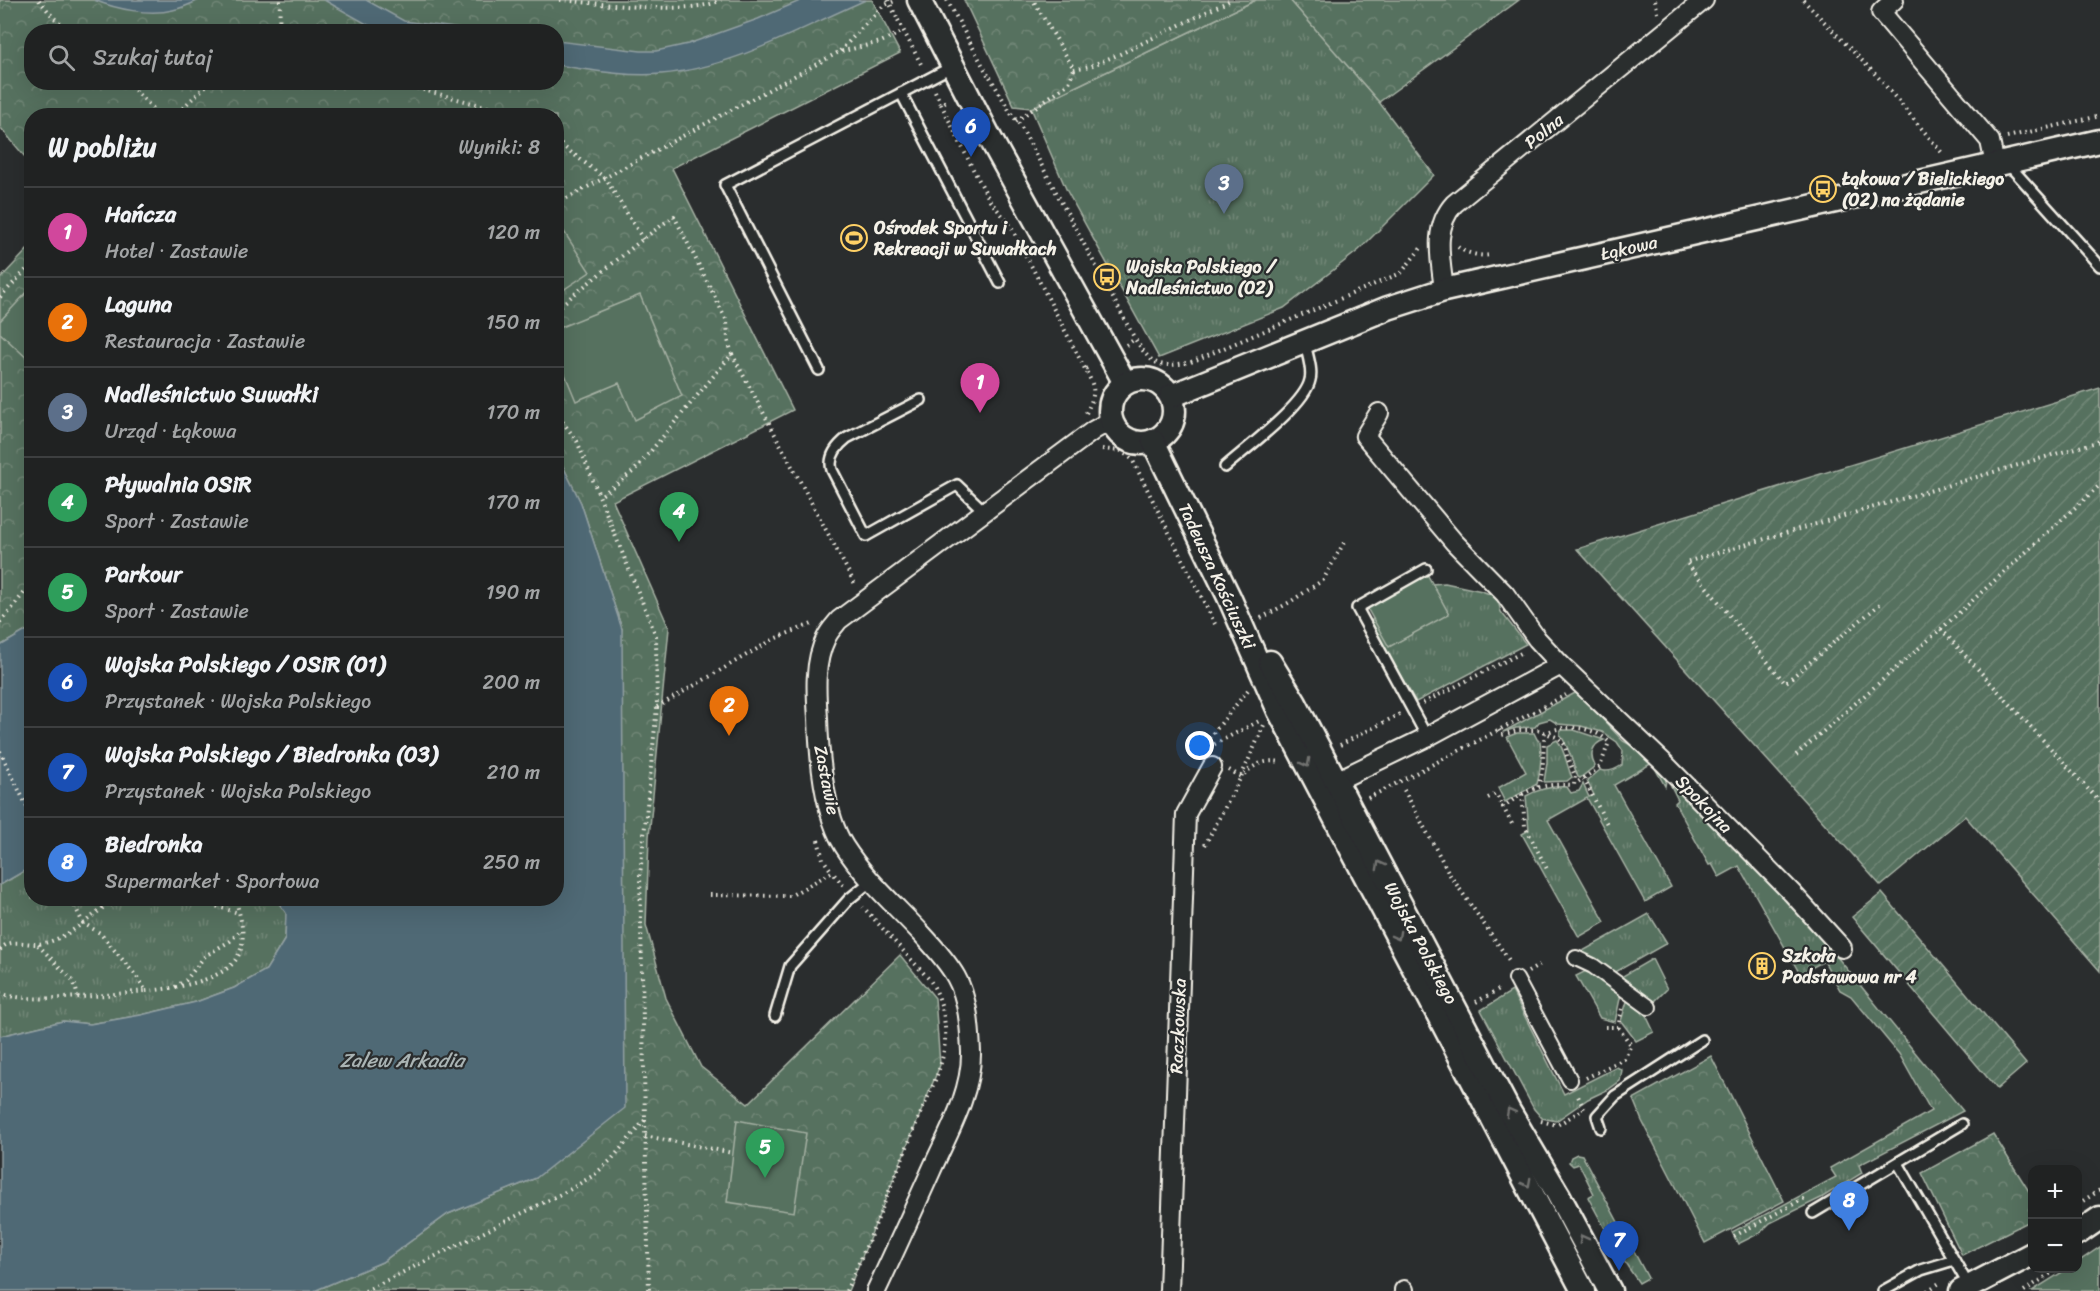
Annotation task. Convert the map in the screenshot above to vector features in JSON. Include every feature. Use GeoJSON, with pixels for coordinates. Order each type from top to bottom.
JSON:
{"type":"FeatureCollection","features":[{"type":"Feature","properties":{"kind":"street","name":"Polna"},"geometry":{"type":"LineString","coordinates":[[1444,291],[1440,228],[1443,218],[1454,204],[1704,0]]}},
{"type":"Feature","properties":{"kind":"street"},"geometry":{"type":"LineString","coordinates":[[1894,0],[1881,12],[1990,141],[2001,164]]}},
{"type":"Feature","properties":{"kind":"street"},"geometry":{"type":"LineString","coordinates":[[921,4],[1125,383]]}},
{"type":"Feature","properties":{"kind":"street","name":"Łąkowa"},"geometry":{"type":"LineString","coordinates":[[1171,396],[1388,308],[1444,291],[2100,141]]}},
{"type":"Feature","properties":{"kind":"street"},"geometry":{"type":"LineString","coordinates":[[1138,379],[1149,379],[1159,383],[1171,396],[1175,410],[1174,420],[1162,436],[1153,441],[1133,442],[1117,430],[1103,425],[1112,399],[1125,383],[1138,379]]}},
{"type":"Feature","properties":{"kind":"street","name":"Spokojna"},"geometry":{"type":"LineString","coordinates":[[1379,413],[1365,436],[1454,542],[1505,594],[1537,639],[1561,665],[1672,771],[1793,894],[1842,948]]}},
{"type":"Feature","properties":{"kind":"street","name":"Zastawie"},"geometry":{"type":"LineString","coordinates":[[876,1291],[968,1085],[971,1054],[964,1002],[957,978],[940,954],[872,881],[843,845],[831,813],[823,778],[816,689],[818,665],[826,638],[839,620],[1103,425]]}},
{"type":"Feature","properties":{"kind":"street","name":"Tadeusza Kościuszki"},"geometry":{"type":"LineString","coordinates":[[1153,441],[1229,597],[1274,714]]}},
{"type":"Feature","properties":{"kind":"street","name":"Wojska Polskiego"},"geometry":{"type":"LineString","coordinates":[[1229,597],[1290,694],[1509,1111],[1558,1194],[1610,1291]]}},
{"type":"Feature","properties":{"kind":"street"},"geometry":{"type":"LineString","coordinates":[[1336,781],[1427,737],[1561,665]]}},
{"type":"Feature","properties":{"kind":"street","name":"Wojska Polskiego"},"geometry":{"type":"LineString","coordinates":[[1274,714],[1583,1291]]}},
{"type":"Feature","properties":{"kind":"street","name":"Raczkowska"},"geometry":{"type":"LineString","coordinates":[[1169,1291],[1186,814],[1214,764]]}},
{"type":"Feature","properties":{"kind":"street"},"geometry":{"type":"LineString","coordinates":[[1576,958],[1593,966],[1649,1006]]}},
{"type":"Feature","properties":{"kind":"street"},"geometry":{"type":"LineString","coordinates":[[1515,973],[1571,1082]]}},
{"type":"Feature","properties":{"kind":"street"},"geometry":{"type":"LineString","coordinates":[[1967,1289],[2028,1256]]}},
{"type":"Feature","properties":{"kind":"street"},"geometry":{"type":"LineString","coordinates":[[1996,1291],[2028,1268]]}},
{"type":"Feature","properties":{"kind":"lane"},"geometry":{"type":"LineString","coordinates":[[819,370],[725,185],[953,66]]}},
{"type":"Feature","properties":{"kind":"lane"},"geometry":{"type":"LineString","coordinates":[[901,93],[1000,283]]}},
{"type":"Feature","properties":{"kind":"lane"},"geometry":{"type":"LineString","coordinates":[[2001,164],[2100,266]]}},
{"type":"Feature","properties":{"kind":"lane"},"geometry":{"type":"LineString","coordinates":[[1225,467],[1296,404],[1307,391],[1311,377],[1305,341]]}},
{"type":"Feature","properties":{"kind":"lane"},"geometry":{"type":"LineString","coordinates":[[921,400],[847,438],[832,457],[830,463],[832,470],[866,536],[957,485],[984,511]]}},
{"type":"Feature","properties":{"kind":"lane"},"geometry":{"type":"LineString","coordinates":[[1426,569],[1357,608],[1427,737]]}},
{"type":"Feature","properties":{"kind":"lane"},"geometry":{"type":"LineString","coordinates":[[775,1016],[790,966],[852,896],[872,881]]}},
{"type":"Feature","properties":{"kind":"lane"},"geometry":{"type":"LineString","coordinates":[[1601,1128],[1597,1116],[1615,1096],[1702,1040]]}},
{"type":"Feature","properties":{"kind":"lane"},"geometry":{"type":"LineString","coordinates":[[1813,1213],[1962,1124]]}},
{"type":"Feature","properties":{"kind":"lane"},"geometry":{"type":"LineString","coordinates":[[1898,1163],[1954,1260],[1967,1289]]}},
{"type":"Feature","properties":{"kind":"lane"},"geometry":{"type":"LineString","coordinates":[[1883,1291],[1921,1270],[1954,1260]]}},
{"type":"Feature","properties":{"kind":"path"},"geometry":{"type":"LineString","coordinates":[[39,0],[61,24]]}},
{"type":"Feature","properties":{"kind":"path"},"geometry":{"type":"LineString","coordinates":[[279,24],[280,0]]}},
{"type":"Feature","properties":{"kind":"path"},"geometry":{"type":"LineString","coordinates":[[560,0],[693,7],[722,0]]}},
{"type":"Feature","properties":{"kind":"path"},"geometry":{"type":"LineString","coordinates":[[564,200],[839,52],[881,42],[904,31],[888,0]]}},
{"type":"Feature","properties":{"kind":"path"},"geometry":{"type":"LineString","coordinates":[[839,52],[883,6],[897,0]]}},
{"type":"Feature","properties":{"kind":"path"},"geometry":{"type":"LineString","coordinates":[[1016,121],[1069,83],[1074,69],[1034,0]]}},
{"type":"Feature","properties":{"kind":"path"},"geometry":{"type":"LineString","coordinates":[[1074,69],[1090,66],[1120,54],[1230,0]]}},
{"type":"Feature","properties":{"kind":"path"},"geometry":{"type":"LineString","coordinates":[[1654,0],[1660,19]]}},
{"type":"Feature","properties":{"kind":"path"},"geometry":{"type":"LineString","coordinates":[[1803,0],[1878,77],[1944,153]]}},
{"type":"Feature","properties":{"kind":"path"},"geometry":{"type":"LineString","coordinates":[[990,77],[1135,339]]}},
{"type":"Feature","properties":{"kind":"path"},"geometry":{"type":"LineString","coordinates":[[134,90],[153,108]]}},
{"type":"Feature","properties":{"kind":"path"},"geometry":{"type":"LineString","coordinates":[[182,108],[202,90]]}},
{"type":"Feature","properties":{"kind":"path"},"geometry":{"type":"LineString","coordinates":[[424,90],[491,108]]}},
{"type":"Feature","properties":{"kind":"path"},"geometry":{"type":"LineString","coordinates":[[941,104],[990,201],[1009,223],[1085,369]]}},
{"type":"Feature","properties":{"kind":"path"},"geometry":{"type":"LineString","coordinates":[[1990,141],[2100,116]]}},
{"type":"Feature","properties":{"kind":"path"},"geometry":{"type":"LineString","coordinates":[[564,147],[605,178],[643,239]]}},
{"type":"Feature","properties":{"kind":"path"},"geometry":{"type":"LineString","coordinates":[[1932,156],[1953,151]]}},
{"type":"Feature","properties":{"kind":"path"},"geometry":{"type":"LineString","coordinates":[[564,303],[674,216],[726,321],[732,354],[856,587],[849,593]]}},
{"type":"Feature","properties":{"kind":"path"},"geometry":{"type":"LineString","coordinates":[[1200,384],[1191,362],[1401,273],[1424,244],[1455,244],[1462,250],[1485,256],[1497,254]]}},
{"type":"Feature","properties":{"kind":"path"},"geometry":{"type":"LineString","coordinates":[[0,297],[24,272]]}},
{"type":"Feature","properties":{"kind":"path"},"geometry":{"type":"LineString","coordinates":[[600,496],[634,471],[732,354]]}},
{"type":"Feature","properties":{"kind":"path"},"geometry":{"type":"LineString","coordinates":[[564,423],[577,441],[656,636],[657,707],[640,875],[649,1291]]}},
{"type":"Feature","properties":{"kind":"path"},"geometry":{"type":"LineString","coordinates":[[1103,425],[1102,450],[1121,451],[1132,459],[1216,626]]}},
{"type":"Feature","properties":{"kind":"path"},"geometry":{"type":"LineString","coordinates":[[1880,604],[1785,683],[1686,562],[2100,441]]}},
{"type":"Feature","properties":{"kind":"path"},"geometry":{"type":"LineString","coordinates":[[1796,755],[1941,629],[2100,485]]}},
{"type":"Feature","properties":{"kind":"path"},"geometry":{"type":"LineString","coordinates":[[1247,626],[1323,580],[1345,541]]}},
{"type":"Feature","properties":{"kind":"path"},"geometry":{"type":"LineString","coordinates":[[0,622],[24,593]]}},
{"type":"Feature","properties":{"kind":"path"},"geometry":{"type":"LineString","coordinates":[[657,707],[776,638],[810,625],[818,618]]}},
{"type":"Feature","properties":{"kind":"path"},"geometry":{"type":"LineString","coordinates":[[1941,629],[2100,802]]}},
{"type":"Feature","properties":{"kind":"path"},"geometry":{"type":"LineString","coordinates":[[1420,704],[1532,647]]}},
{"type":"Feature","properties":{"kind":"path"},"geometry":{"type":"LineString","coordinates":[[1241,777],[1197,753],[1251,687]]}},
{"type":"Feature","properties":{"kind":"path"},"geometry":{"type":"LineString","coordinates":[[1368,798],[1574,691]]}},
{"type":"Feature","properties":{"kind":"path"},"geometry":{"type":"LineString","coordinates":[[1339,745],[1410,709]]}},
{"type":"Feature","properties":{"kind":"path"},"geometry":{"type":"LineString","coordinates":[[1202,850],[1274,714]]}},
{"type":"Feature","properties":{"kind":"path"},"geometry":{"type":"LineString","coordinates":[[1503,807],[1522,794],[1546,784],[1574,784],[1584,779],[1600,767],[1609,742],[1595,732],[1574,728],[1557,728],[1545,733]]}},
{"type":"Feature","properties":{"kind":"path"},"geometry":{"type":"LineString","coordinates":[[1499,730],[1502,735],[1519,730],[1538,730],[1559,738],[1565,746],[1575,776],[1574,784]]}},
{"type":"Feature","properties":{"kind":"path"},"geometry":{"type":"LineString","coordinates":[[1538,787],[1544,768],[1545,733]]}},
{"type":"Feature","properties":{"kind":"path"},"geometry":{"type":"LineString","coordinates":[[0,751],[24,800]]}},
{"type":"Feature","properties":{"kind":"path"},"geometry":{"type":"LineString","coordinates":[[1241,777],[1251,767],[1261,762],[1285,763]]}},
{"type":"Feature","properties":{"kind":"path"},"geometry":{"type":"LineString","coordinates":[[1584,779],[1608,826]]}},
{"type":"Feature","properties":{"kind":"path"},"geometry":{"type":"LineString","coordinates":[[1404,790],[1450,874],[1515,973]]}},
{"type":"Feature","properties":{"kind":"path"},"geometry":{"type":"LineString","coordinates":[[1488,798],[1496,794],[1512,824]]}},
{"type":"Feature","properties":{"kind":"path"},"geometry":{"type":"LineString","coordinates":[[1522,794],[1528,835],[1548,871]]}},
{"type":"Feature","properties":{"kind":"path"},"geometry":{"type":"LineString","coordinates":[[710,895],[790,896],[832,872],[937,990],[945,1037],[944,1051],[866,1249],[846,1291]]}},
{"type":"Feature","properties":{"kind":"path"},"geometry":{"type":"LineString","coordinates":[[75,906],[83,923],[100,933],[146,991]]}},
{"type":"Feature","properties":{"kind":"path"},"geometry":{"type":"LineString","coordinates":[[0,950],[12,942],[37,945],[49,942],[83,923],[105,906]]}},
{"type":"Feature","properties":{"kind":"path"},"geometry":{"type":"LineString","coordinates":[[215,906],[239,913]]}},
{"type":"Feature","properties":{"kind":"path"},"geometry":{"type":"LineString","coordinates":[[0,993],[16,997],[78,997],[172,989],[195,983],[229,967],[239,955],[242,930],[237,906]]}},
{"type":"Feature","properties":{"kind":"path"},"geometry":{"type":"LineString","coordinates":[[172,989],[186,980],[206,956],[230,941],[242,930]]}},
{"type":"Feature","properties":{"kind":"path"},"geometry":{"type":"LineString","coordinates":[[37,945],[74,982],[78,997]]}},
{"type":"Feature","properties":{"kind":"path"},"geometry":{"type":"LineString","coordinates":[[1617,1027],[1627,990]]}},
{"type":"Feature","properties":{"kind":"path"},"geometry":{"type":"LineString","coordinates":[[1605,1027],[1617,1027]]}},
{"type":"Feature","properties":{"kind":"path"},"geometry":{"type":"LineString","coordinates":[[1538,1121],[1557,1125],[1584,1109],[1571,1082],[1624,1059],[1631,1045],[1617,1027]]}},
{"type":"Feature","properties":{"kind":"path"},"geometry":{"type":"LineString","coordinates":[[365,1291],[569,1190],[594,1175],[618,1152],[645,1120]]}},
{"type":"Feature","properties":{"kind":"path"},"geometry":{"type":"LineString","coordinates":[[645,1136],[733,1153]]}},
{"type":"Feature","properties":{"kind":"path"},"geometry":{"type":"LineString","coordinates":[[2082,1201],[2100,1190]]}},
{"type":"Feature","properties":{"kind":"path"},"geometry":{"type":"LineString","coordinates":[[1734,1236],[1808,1197]]}},
{"type":"Feature","properties":{"kind":"path"},"geometry":{"type":"LineString","coordinates":[[2024,1291],[2053,1273]]}},
{"type":"Feature","properties":{"kind":"green space"},"geometry":{"type":"Polygon","coordinates":[[[0,0],[872,0],[900,53],[672,168],[793,410],[613,501],[669,628],[649,837],[646,925],[666,998],[701,1067],[748,1104],[900,955],[935,998],[940,1065],[848,1291],[314,1291],[382,1262],[448,1214],[536,1178],[622,629],[581,503],[564,468],[564,108],[24,108],[24,156],[0,127],[0,0]]]}},
{"type":"Feature","properties":{"kind":"green space"},"geometry":{"type":"Polygon","coordinates":[[[964,0],[1256,0],[1031,108],[1014,106],[964,0]]]}},
{"type":"Feature","properties":{"kind":"green space"},"geometry":{"type":"Polygon","coordinates":[[[1256,0],[1290,0],[1379,102],[1434,175],[1359,250],[1284,308],[1159,358],[1067,191],[1031,108],[1256,0]]]}},
{"type":"Feature","properties":{"kind":"green space"},"geometry":{"type":"Polygon","coordinates":[[[1290,0],[1519,0],[1379,102],[1290,0]]]}},
{"type":"Feature","properties":{"kind":"green space"},"geometry":{"type":"Polygon","coordinates":[[[564,232],[590,272],[564,289],[564,232]]]}},
{"type":"Feature","properties":{"kind":"green space"},"geometry":{"type":"Polygon","coordinates":[[[24,253],[24,632],[0,646],[0,279],[24,253]]]}},
{"type":"Feature","properties":{"kind":"green space"},"geometry":{"type":"Polygon","coordinates":[[[24,295],[24,355],[0,333],[0,321],[24,295]]]}},
{"type":"Feature","properties":{"kind":"green space"},"geometry":{"type":"Polygon","coordinates":[[[640,295],[682,396],[635,420],[619,383],[576,401],[564,372],[564,326],[640,295]]]}},
{"type":"Feature","properties":{"kind":"green space"},"geometry":{"type":"Polygon","coordinates":[[[2100,388],[2100,971],[1965,816],[1881,886],[1577,549],[2100,388]]]}},
{"type":"Feature","properties":{"kind":"green space"},"geometry":{"type":"Polygon","coordinates":[[[1427,574],[1449,614],[1389,647],[1367,608],[1427,574]]]}},
{"type":"Feature","properties":{"kind":"green space"},"geometry":{"type":"Polygon","coordinates":[[[1445,583],[1482,591],[1497,597],[1501,612],[1526,644],[1416,702],[1370,624],[1373,618],[1389,646],[1448,613],[1432,584],[1445,583]]]}},
{"type":"Feature","properties":{"kind":"green space"},"geometry":{"type":"Polygon","coordinates":[[[1577,692],[1623,741],[1645,753],[1667,775],[1665,786],[1652,763],[1614,785],[1671,887],[1645,902],[1587,798],[1548,820],[1605,922],[1579,937],[1522,834],[1529,830],[1526,796],[1556,787],[1567,787],[1571,793],[1579,791],[1583,784],[1589,797],[1594,795],[1587,781],[1600,770],[1611,771],[1622,765],[1623,751],[1617,742],[1602,732],[1581,726],[1558,724],[1550,719],[1539,722],[1535,727],[1516,728],[1503,732],[1577,692]]]}},
{"type":"Feature","properties":{"kind":"green space"},"geometry":{"type":"Polygon","coordinates":[[[1560,730],[1574,730],[1604,740],[1594,747],[1592,758],[1595,766],[1580,778],[1560,735],[1560,730]]]}},
{"type":"Feature","properties":{"kind":"green space"},"geometry":{"type":"Polygon","coordinates":[[[1517,733],[1534,733],[1540,742],[1539,773],[1537,784],[1505,802],[1498,788],[1526,772],[1507,737],[1517,733]]]}},
{"type":"Feature","properties":{"kind":"green space"},"geometry":{"type":"Polygon","coordinates":[[[1557,740],[1572,777],[1567,781],[1544,782],[1547,745],[1557,740]]]}},
{"type":"Feature","properties":{"kind":"green space"},"geometry":{"type":"Polygon","coordinates":[[[1672,780],[1811,925],[1963,1111],[1859,1165],[1862,1173],[1821,1198],[1770,1223],[1760,1233],[1738,1244],[1732,1232],[1836,1177],[1830,1168],[1931,1111],[1899,1054],[1851,996],[1840,990],[1824,961],[1800,974],[1739,866],[1719,877],[1712,864],[1709,865],[1675,803],[1678,800],[1671,786],[1672,780]]]}},
{"type":"Feature","properties":{"kind":"green space"},"geometry":{"type":"Polygon","coordinates":[[[24,871],[24,906],[281,906],[286,913],[285,939],[266,970],[234,988],[196,1002],[90,1024],[63,1021],[0,1036],[0,885],[24,871]]]}},
{"type":"Feature","properties":{"kind":"green space"},"geometry":{"type":"Polygon","coordinates":[[[1882,893],[2026,1064],[1997,1089],[1852,917],[1882,893]]]}},
{"type":"Feature","properties":{"kind":"green space"},"geometry":{"type":"Polygon","coordinates":[[[1649,914],[1667,943],[1614,973],[1581,952],[1649,914]]]}},
{"type":"Feature","properties":{"kind":"green space"},"geometry":{"type":"Polygon","coordinates":[[[1652,959],[1667,989],[1653,1003],[1621,977],[1652,959]]]}},
{"type":"Feature","properties":{"kind":"green space"},"geometry":{"type":"Polygon","coordinates":[[[1588,970],[1621,994],[1615,1022],[1600,1018],[1576,976],[1588,970]]]}},
{"type":"Feature","properties":{"kind":"green space"},"geometry":{"type":"Polygon","coordinates":[[[1512,991],[1564,1094],[1617,1067],[1622,1070],[1620,1081],[1556,1121],[1542,1118],[1534,1109],[1481,1010],[1512,991]]]}},
{"type":"Feature","properties":{"kind":"green space"},"geometry":{"type":"Polygon","coordinates":[[[1628,998],[1643,1009],[1654,1032],[1636,1041],[1621,1021],[1628,998]]]}},
{"type":"Feature","properties":{"kind":"green space"},"geometry":{"type":"Polygon","coordinates":[[[1711,1056],[1784,1201],[1705,1243],[1633,1099],[1711,1056]]]}},
{"type":"Feature","properties":{"kind":"green space"},"geometry":{"type":"Polygon","coordinates":[[[737,1120],[806,1133],[794,1212],[727,1202],[737,1120]]]}},
{"type":"Feature","properties":{"kind":"green space"},"geometry":{"type":"Polygon","coordinates":[[[1993,1134],[2028,1190],[2028,1222],[1962,1255],[1922,1173],[1993,1134]]]}},
{"type":"Feature","properties":{"kind":"green space"},"geometry":{"type":"Polygon","coordinates":[[[1577,1154],[1582,1155],[1648,1278],[1639,1283],[1619,1254],[1590,1201],[1588,1197],[1594,1194],[1579,1164],[1573,1166],[1569,1162],[1571,1157],[1577,1154]]]}},
{"type":"Feature","properties":{"kind":"green space"},"geometry":{"type":"Polygon","coordinates":[[[2100,1247],[2100,1291],[2032,1291],[2061,1273],[2082,1273],[2082,1259],[2100,1247]]]}},
{"type":"Feature","properties":{"kind":"water"},"geometry":{"type":"Polygon","coordinates":[[[94,0],[199,0],[164,12],[143,12],[122,9],[94,0]]]}},
{"type":"Feature","properties":{"kind":"water"},"geometry":{"type":"Polygon","coordinates":[[[324,0],[366,0],[404,21],[426,24],[367,24],[324,0]]]}},
{"type":"Feature","properties":{"kind":"water"},"geometry":{"type":"Polygon","coordinates":[[[802,0],[866,0],[741,55],[688,70],[635,75],[564,66],[564,42],[656,51],[688,44],[758,19],[802,0]]]}},
{"type":"Feature","properties":{"kind":"water","name":"Zalew Arkadia"},"geometry":{"type":"Polygon","coordinates":[[[564,468],[581,503],[622,629],[625,1108],[536,1178],[448,1214],[382,1262],[314,1291],[0,1291],[0,1036],[63,1021],[90,1024],[141,1015],[196,1002],[234,988],[266,970],[285,939],[286,913],[281,906],[564,906],[564,468]]]}},
{"type":"Feature","properties":{"kind":"water"},"geometry":{"type":"Polygon","coordinates":[[[24,632],[24,871],[0,885],[0,646],[24,632]]]}},
{"type":"Feature","properties":{"kind":"place","name":"Wojska Polskiego / OSiR (01)"},"geometry":{"type":"Point","coordinates":[971,157]}},
{"type":"Feature","properties":{"kind":"place","name":"Łąkowa / Bielickiego (02) na żądanie"},"geometry":{"type":"Point","coordinates":[1823,189]}},
{"type":"Feature","properties":{"kind":"place","name":"Nadleśnictwo Suwałki"},"geometry":{"type":"Point","coordinates":[1224,214]}},
{"type":"Feature","properties":{"kind":"place","name":"Ośrodek Sportu i Rekreacji w Suwałkach"},"geometry":{"type":"Point","coordinates":[854,238]}},
{"type":"Feature","properties":{"kind":"place","name":"Wojska Polskiego / Nadleśnictwo (02)"},"geometry":{"type":"Point","coordinates":[1107,277]}},
{"type":"Feature","properties":{"kind":"place","name":"Hańcza"},"geometry":{"type":"Point","coordinates":[980,413]}},
{"type":"Feature","properties":{"kind":"place","name":"Pływalnia OSiR"},"geometry":{"type":"Point","coordinates":[679,542]}},
{"type":"Feature","properties":{"kind":"place","name":"Laguna"},"geometry":{"type":"Point","coordinates":[729,736]}},
{"type":"Feature","properties":{"kind":"place","name":"Szkoła Podstawowa nr 4"},"geometry":{"type":"Point","coordinates":[1762,966]}},
{"type":"Feature","properties":{"kind":"place","name":"Parkour"},"geometry":{"type":"Point","coordinates":[765,1178]}},
{"type":"Feature","properties":{"kind":"place","name":"Biedronka"},"geometry":{"type":"Point","coordinates":[1849,1231]}},
{"type":"Feature","properties":{"kind":"place","name":"Wojska Polskiego / Biedronka (03)"},"geometry":{"type":"Point","coordinates":[1619,1271]}}]}
